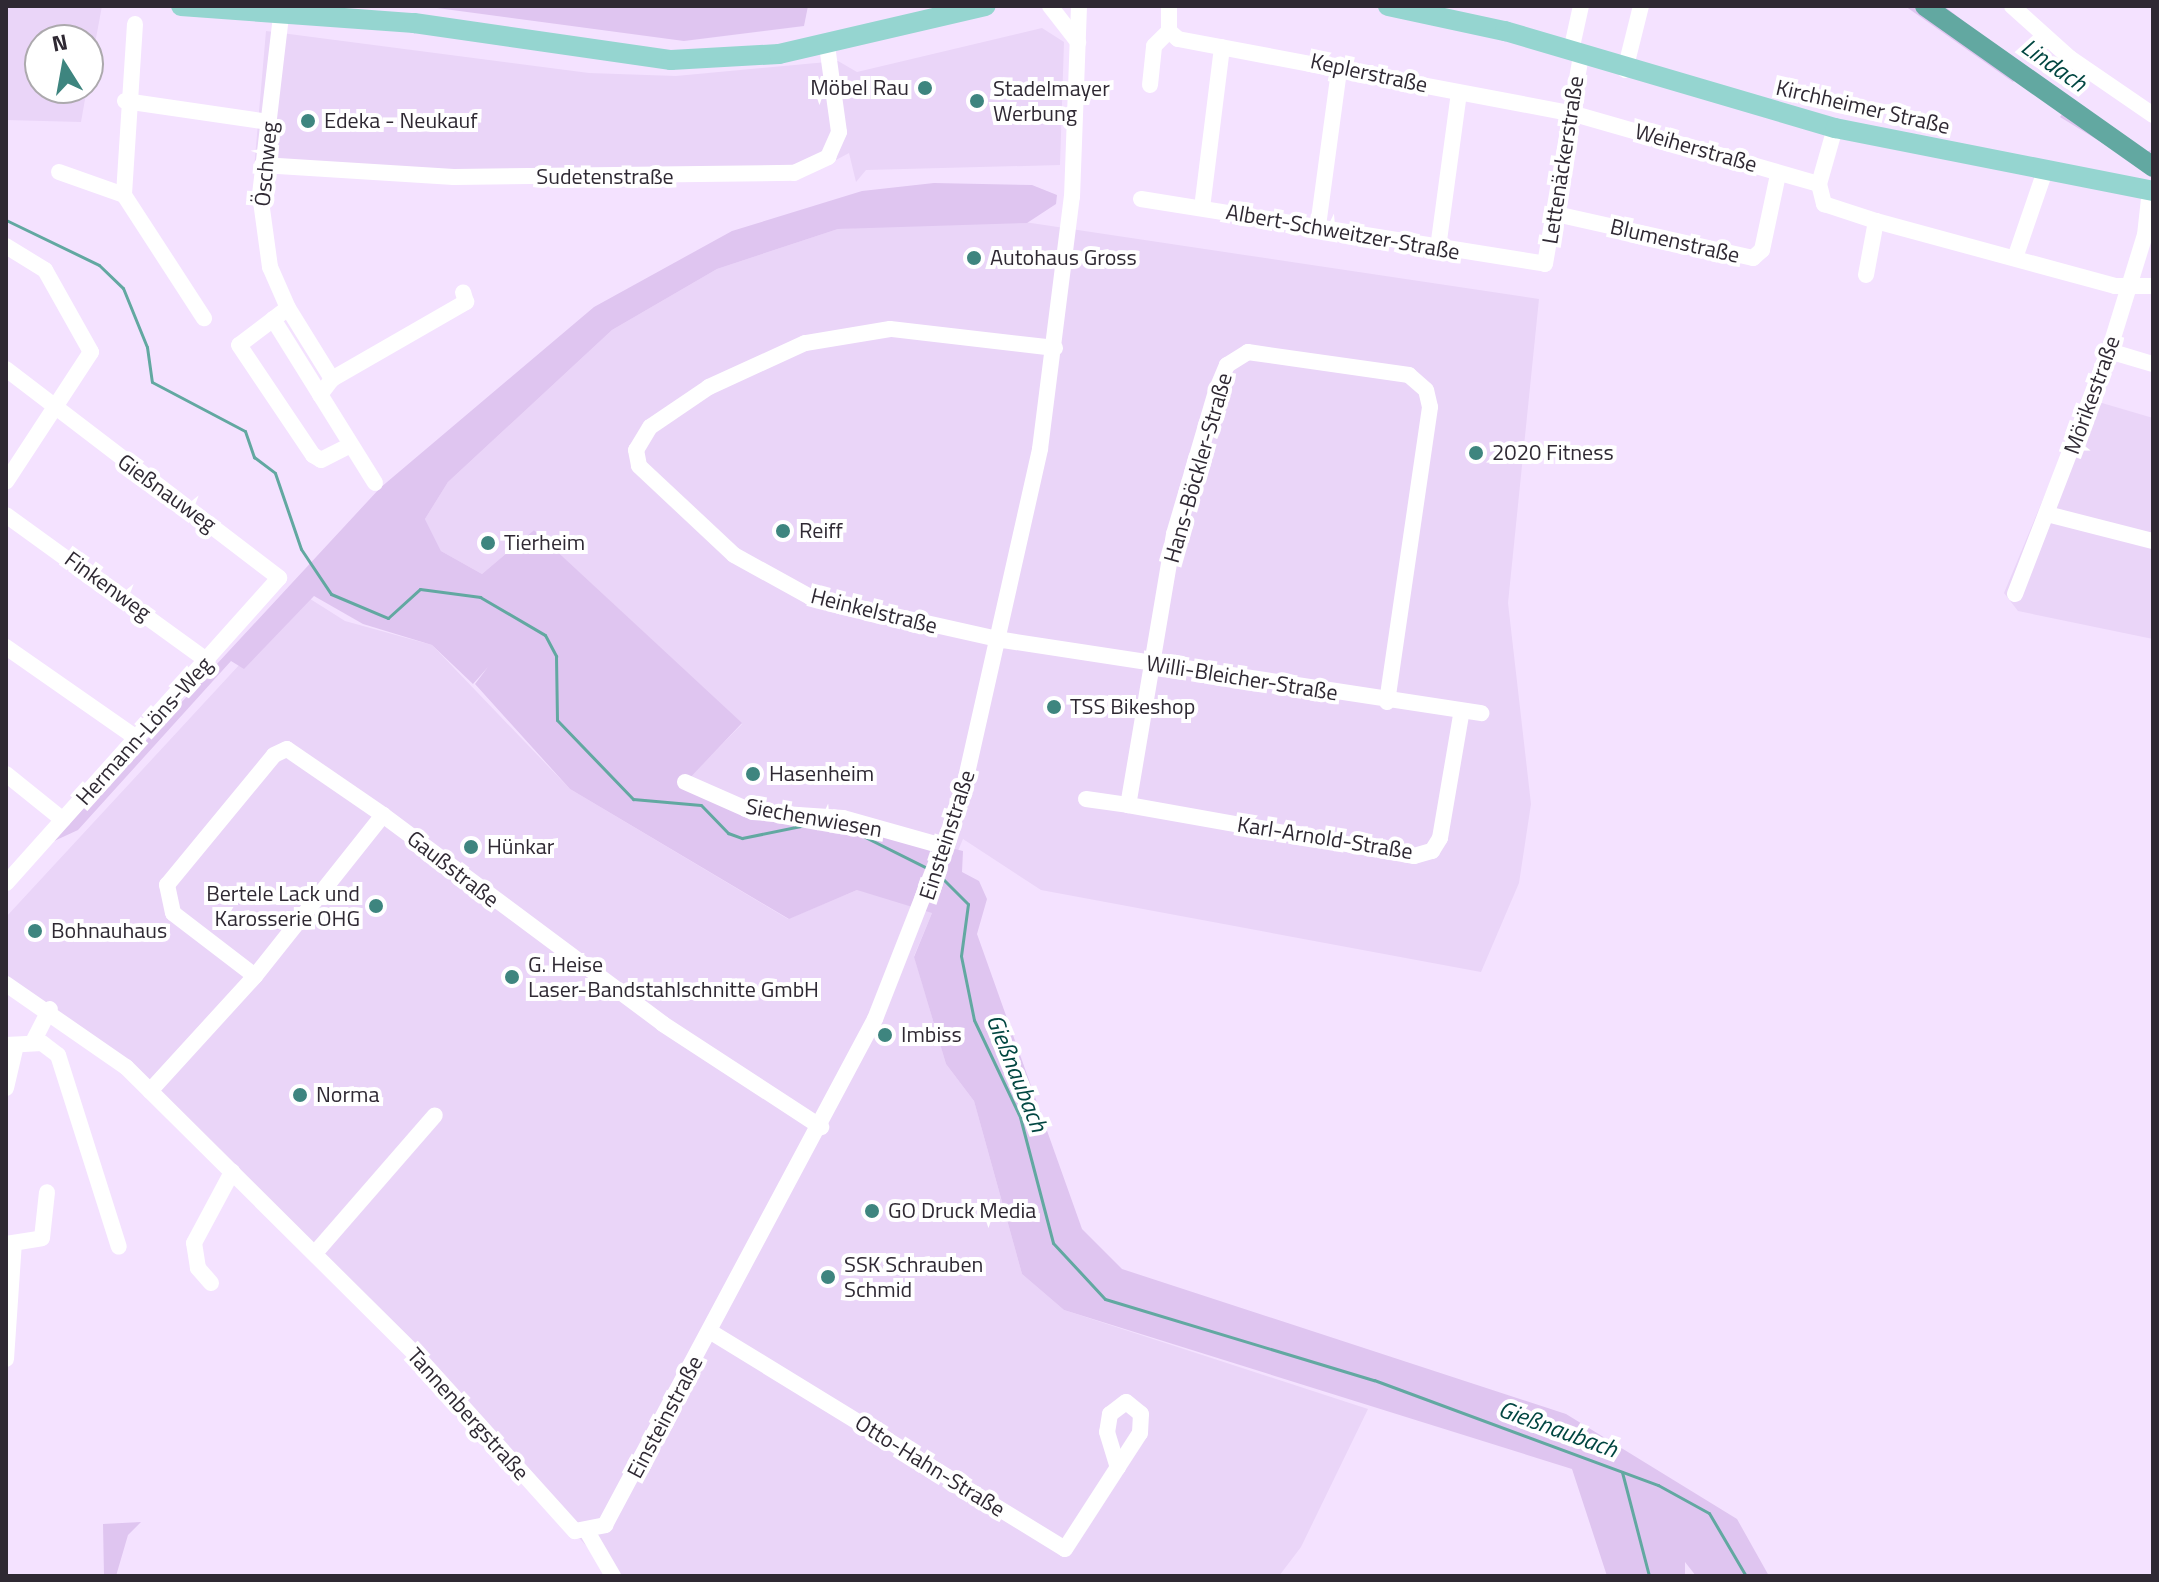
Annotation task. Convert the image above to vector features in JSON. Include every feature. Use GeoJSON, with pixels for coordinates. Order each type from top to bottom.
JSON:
{"type":"FeatureCollection","features":[{"type":"Feature","properties":{"kind":"main road"},"geometry":{"type":"LineString","coordinates":[[181,6],[281,16],[414,23],[648,59],[715,60],[827,45],[986,6]]}},
{"type":"Feature","properties":{"kind":"main road","name":"Kirchheimer Straße"},"geometry":{"type":"LineString","coordinates":[[1388,6],[1425,9],[1625,70],[1835,128],[2152,191]]}},
{"type":"Feature","properties":{"kind":"street","name":"Einsteinstraße"},"geometry":{"type":"LineString","coordinates":[[1050,6],[1073,28],[1081,59]]}},
{"type":"Feature","properties":{"kind":"street","name":"Einsteinstraße"},"geometry":{"type":"LineString","coordinates":[[588,1533],[605,1525],[618,1505],[821,1127],[924,907],[944,852],[1003,640],[1055,348],[1081,59],[1079,6]]}},
{"type":"Feature","properties":{"kind":"street"},"geometry":{"type":"LineString","coordinates":[[1150,85],[1154,46],[1169,31],[1169,6]]}},
{"type":"Feature","properties":{"kind":"street"},"geometry":{"type":"LineString","coordinates":[[1576,53],[1581,6]]}},
{"type":"Feature","properties":{"kind":"street"},"geometry":{"type":"LineString","coordinates":[[1625,70],[1641,6]]}},
{"type":"Feature","properties":{"kind":"street"},"geometry":{"type":"LineString","coordinates":[[2012,6],[2070,58],[2153,115]]}},
{"type":"Feature","properties":{"kind":"street","name":"Öschweg"},"geometry":{"type":"LineString","coordinates":[[281,16],[262,165],[262,230],[288,308],[332,379]]}},
{"type":"Feature","properties":{"kind":"street"},"geometry":{"type":"LineString","coordinates":[[135,24],[125,101],[124,195],[204,318]]}},
{"type":"Feature","properties":{"kind":"street","name":"Keplerstraße"},"geometry":{"type":"LineString","coordinates":[[1169,31],[1222,47],[1340,64],[1459,93],[1571,113]]}},
{"type":"Feature","properties":{"kind":"street","name":"Sudetenstraße"},"geometry":{"type":"LineString","coordinates":[[262,165],[454,177],[794,173],[828,157],[839,132],[827,45]]}},
{"type":"Feature","properties":{"kind":"street"},"geometry":{"type":"LineString","coordinates":[[1202,208],[1222,47]]}},
{"type":"Feature","properties":{"kind":"street","name":"Lettenäckerstraße"},"geometry":{"type":"LineString","coordinates":[[1545,264],[1571,113],[1576,53]]}},
{"type":"Feature","properties":{"kind":"street"},"geometry":{"type":"LineString","coordinates":[[1318,226],[1340,64]]}},
{"type":"Feature","properties":{"kind":"street"},"geometry":{"type":"LineString","coordinates":[[1438,248],[1459,93]]}},
{"type":"Feature","properties":{"kind":"street"},"geometry":{"type":"LineString","coordinates":[[125,101],[269,122]]}},
{"type":"Feature","properties":{"kind":"street","name":"Weiherstraße"},"geometry":{"type":"LineString","coordinates":[[1571,113],[1778,175],[1819,184]]}},
{"type":"Feature","properties":{"kind":"street"},"geometry":{"type":"LineString","coordinates":[[1835,128],[1819,184],[1824,204],[1876,221],[2130,285],[2153,286]]}},
{"type":"Feature","properties":{"kind":"street"},"geometry":{"type":"LineString","coordinates":[[2016,255],[2045,171]]}},
{"type":"Feature","properties":{"kind":"street"},"geometry":{"type":"LineString","coordinates":[[59,172],[124,195]]}},
{"type":"Feature","properties":{"kind":"street","name":"Blumenstraße"},"geometry":{"type":"LineString","coordinates":[[1556,214],[1753,258],[1762,250],[1778,175]]}},
{"type":"Feature","properties":{"kind":"street","name":"Mörikestraße"},"geometry":{"type":"LineString","coordinates":[[2015,594],[2109,351],[2130,285],[2152,191]]}},
{"type":"Feature","properties":{"kind":"street","name":"Albert-Schweitzer-Straße"},"geometry":{"type":"LineString","coordinates":[[1141,199],[1545,264]]}},
{"type":"Feature","properties":{"kind":"street"},"geometry":{"type":"LineString","coordinates":[[1866,275],[1876,221]]}},
{"type":"Feature","properties":{"kind":"street"},"geometry":{"type":"LineString","coordinates":[[6,246],[45,270],[91,352],[6,482]]}},
{"type":"Feature","properties":{"kind":"street"},"geometry":{"type":"LineString","coordinates":[[320,395],[332,379],[466,302],[463,292]]}},
{"type":"Feature","properties":{"kind":"street"},"geometry":{"type":"LineString","coordinates":[[177,305],[195,301]]}},
{"type":"Feature","properties":{"kind":"street"},"geometry":{"type":"LineString","coordinates":[[288,308],[239,345],[313,455],[321,460],[350,445]]}},
{"type":"Feature","properties":{"kind":"street"},"geometry":{"type":"LineString","coordinates":[[273,319],[375,483]]}},
{"type":"Feature","properties":{"kind":"street","name":"Heinkelstraße"},"geometry":{"type":"LineString","coordinates":[[1003,640],[845,607],[777,580],[734,555],[667,498],[646,478],[636,450],[650,427],[709,387],[832,336],[890,329],[1055,348]]}},
{"type":"Feature","properties":{"kind":"street"},"geometry":{"type":"LineString","coordinates":[[2109,351],[2153,364]]}},
{"type":"Feature","properties":{"kind":"street","name":"Hans-Böckler-Straße"},"geometry":{"type":"LineString","coordinates":[[1151,663],[1174,534],[1227,365],[1248,352],[1409,375],[1426,390],[1430,407],[1387,702]]}},
{"type":"Feature","properties":{"kind":"street","name":"Gießnauweg"},"geometry":{"type":"LineString","coordinates":[[6,369],[54,410],[279,578]]}},
{"type":"Feature","properties":{"kind":"street"},"geometry":{"type":"LineString","coordinates":[[2047,514],[2153,541]]}},
{"type":"Feature","properties":{"kind":"street","name":"Finkenweg"},"geometry":{"type":"LineString","coordinates":[[6,515],[208,661]]}},
{"type":"Feature","properties":{"kind":"street","name":"Hermann-Löns-Weg"},"geometry":{"type":"LineString","coordinates":[[6,883],[208,661],[279,578]]}},
{"type":"Feature","properties":{"kind":"street","name":"Willi-Bleicher-Straße"},"geometry":{"type":"LineString","coordinates":[[1003,640],[1461,715],[1481,713]]}},
{"type":"Feature","properties":{"kind":"street"},"geometry":{"type":"LineString","coordinates":[[6,647],[138,739]]}},
{"type":"Feature","properties":{"kind":"street"},"geometry":{"type":"LineString","coordinates":[[1128,805],[1151,663]]}},
{"type":"Feature","properties":{"kind":"street","name":"Karl-Arnold-Straße"},"geometry":{"type":"LineString","coordinates":[[1086,799],[1414,856],[1432,851],[1440,838],[1461,715]]}},
{"type":"Feature","properties":{"kind":"street","name":"Gaußstraße"},"geometry":{"type":"LineString","coordinates":[[255,976],[173,913],[167,885],[274,755],[287,749],[383,815],[663,1024],[821,1127]]}},
{"type":"Feature","properties":{"kind":"street"},"geometry":{"type":"LineString","coordinates":[[6,774],[63,820]]}},
{"type":"Feature","properties":{"kind":"street","name":"Siechenwiesen"},"geometry":{"type":"LineString","coordinates":[[685,782],[753,812],[843,818],[944,852]]}},
{"type":"Feature","properties":{"kind":"street"},"geometry":{"type":"LineString","coordinates":[[150,1091],[255,976],[383,815]]}},
{"type":"Feature","properties":{"kind":"street","name":"Tannenbergstraße"},"geometry":{"type":"LineString","coordinates":[[6,984],[50,1009],[150,1091],[316,1252],[562,1518],[588,1533],[613,1576]]}},
{"type":"Feature","properties":{"kind":"street"},"geometry":{"type":"LineString","coordinates":[[6,1088],[18,1044],[50,1009]]}},
{"type":"Feature","properties":{"kind":"street"},"geometry":{"type":"LineString","coordinates":[[18,1044],[58,1055],[119,1247]]}},
{"type":"Feature","properties":{"kind":"street"},"geometry":{"type":"LineString","coordinates":[[316,1252],[435,1115]]}},
{"type":"Feature","properties":{"kind":"street"},"geometry":{"type":"LineString","coordinates":[[211,1283],[198,1268],[194,1243],[232,1172]]}},
{"type":"Feature","properties":{"kind":"street"},"geometry":{"type":"LineString","coordinates":[[6,1359],[10,1243],[42,1238],[47,1192]]}},
{"type":"Feature","properties":{"kind":"street","name":"Otto-Hahn-Straße"},"geometry":{"type":"LineString","coordinates":[[711,1332],[1065,1549],[1118,1467]]}},
{"type":"Feature","properties":{"kind":"shaded area"},"geometry":{"type":"Polygon","coordinates":[[[6,6],[102,6],[99,24],[24,24],[24,104],[84,104],[81,122],[6,120],[6,6]]]}},
{"type":"Feature","properties":{"kind":"shaded area"},"geometry":{"type":"Polygon","coordinates":[[[422,6],[808,6],[804,26],[684,41],[422,6]]]}},
{"type":"Feature","properties":{"kind":"shaded area"},"geometry":{"type":"Polygon","coordinates":[[[1905,6],[1944,6],[2024,68],[2013,82],[1905,6]]]}},
{"type":"Feature","properties":{"kind":"shaded area"},"geometry":{"type":"Polygon","coordinates":[[[1042,28],[1064,42],[1060,165],[866,170],[856,182],[849,153],[804,177],[461,182],[254,169],[266,31],[589,73],[676,76],[838,61],[857,72],[1042,28]]]}},
{"type":"Feature","properties":{"kind":"shaded area"},"geometry":{"type":"Polygon","coordinates":[[[2070,104],[2140,155],[2153,149],[2153,174],[2060,117],[2070,104]]]}},
{"type":"Feature","properties":{"kind":"shaded area"},"geometry":{"type":"Polygon","coordinates":[[[934,183],[1032,185],[1057,195],[1056,204],[1027,223],[838,229],[717,269],[612,330],[448,482],[425,519],[441,551],[482,574],[534,530],[742,723],[686,782],[753,812],[813,814],[963,851],[962,872],[979,881],[987,899],[977,934],[1082,1229],[1122,1269],[1566,1414],[1737,1519],[1769,1576],[1696,1576],[1685,1562],[1685,1576],[1607,1576],[1572,1469],[1064,1310],[1022,1274],[974,1101],[946,1064],[914,957],[932,913],[857,890],[789,919],[570,789],[475,684],[488,667],[473,684],[432,645],[363,624],[314,596],[244,669],[231,661],[78,830],[52,842],[380,488],[594,307],[732,231],[862,191],[934,183]]]}},
{"type":"Feature","properties":{"kind":"shaded area"},"geometry":{"type":"Polygon","coordinates":[[[1004,219],[1539,299],[1508,603],[1531,804],[1519,883],[1481,972],[1041,890],[963,839],[914,956],[946,1064],[974,1101],[1022,1274],[1064,1310],[1368,1409],[1301,1547],[1279,1576],[613,1576],[419,1358],[150,1091],[6,984],[6,917],[304,595],[345,621],[432,645],[570,789],[788,919],[857,890],[753,812],[685,782],[742,724],[534,530],[482,574],[441,551],[425,519],[448,482],[612,330],[717,269],[838,229],[1004,219]]]}},
{"type":"Feature","properties":{"kind":"shaded area"},"geometry":{"type":"Polygon","coordinates":[[[2085,398],[2153,418],[2153,639],[2018,611],[2004,593],[2085,398]]]}},
{"type":"Feature","properties":{"kind":"shaded area"},"geometry":{"type":"Polygon","coordinates":[[[141,1522],[128,1535],[116,1576],[104,1576],[103,1524],[141,1522]]]}},
{"type":"Feature","properties":{"kind":"waterway","name":"Lindach"},"geometry":{"type":"LineString","coordinates":[[1925,6],[2153,167]]}},
{"type":"Feature","properties":{"kind":"waterway","name":"Gießnaubach"},"geometry":{"type":"LineString","coordinates":[[6,220],[99,265],[123,288],[147,347],[152,382],[245,431],[254,457],[275,473],[301,549],[331,594],[388,618],[420,589],[480,597],[545,635],[556,656],[557,720],[633,799],[701,805],[728,833],[742,838],[811,824]]}},
{"type":"Feature","properties":{"kind":"waterway","name":"Gießnaubach"},"geometry":{"type":"LineString","coordinates":[[823,825],[847,828],[929,869]]}},
{"type":"Feature","properties":{"kind":"waterway","name":"Gießnaubach"},"geometry":{"type":"LineString","coordinates":[[939,875],[968,904],[961,956],[974,1020],[1020,1117],[1053,1243],[1105,1299],[1374,1380],[1658,1485],[1709,1513],[1746,1576]]}},
{"type":"Feature","properties":{"kind":"waterway","name":"Gießnaubach"},"geometry":{"type":"LineString","coordinates":[[1622,1472],[1649,1576]]}},
{"type":"Feature","properties":{"kind":"place","name":"Möbel Rau"},"geometry":{"type":"Point","coordinates":[925,88]}},
{"type":"Feature","properties":{"kind":"place","name":"Stadelmayer Werbung"},"geometry":{"type":"Point","coordinates":[977,101]}},
{"type":"Feature","properties":{"kind":"place","name":"Edeka - Neukauf"},"geometry":{"type":"Point","coordinates":[308,121]}},
{"type":"Feature","properties":{"kind":"place","name":"Autohaus Gross"},"geometry":{"type":"Point","coordinates":[974,258]}},
{"type":"Feature","properties":{"kind":"place","name":"2020 Fitness"},"geometry":{"type":"Point","coordinates":[1476,453]}},
{"type":"Feature","properties":{"kind":"place","name":"Reiff"},"geometry":{"type":"Point","coordinates":[783,531]}},
{"type":"Feature","properties":{"kind":"place","name":"Tierheim"},"geometry":{"type":"Point","coordinates":[488,543]}},
{"type":"Feature","properties":{"kind":"place","name":"TSS Bikeshop"},"geometry":{"type":"Point","coordinates":[1054,707]}},
{"type":"Feature","properties":{"kind":"place","name":"Hasenheim"},"geometry":{"type":"Point","coordinates":[753,774]}},
{"type":"Feature","properties":{"kind":"place","name":"Hünkar"},"geometry":{"type":"Point","coordinates":[471,847]}},
{"type":"Feature","properties":{"kind":"place","name":"Bertele Lack und Karosserie OHG"},"geometry":{"type":"Point","coordinates":[376,906]}},
{"type":"Feature","properties":{"kind":"place","name":"Bohnauhaus"},"geometry":{"type":"Point","coordinates":[35,931]}},
{"type":"Feature","properties":{"kind":"place","name":"G. Heise Laser-Bandstahlschnitte GmbH"},"geometry":{"type":"Point","coordinates":[512,977]}},
{"type":"Feature","properties":{"kind":"place","name":"Imbiss"},"geometry":{"type":"Point","coordinates":[885,1035]}},
{"type":"Feature","properties":{"kind":"place","name":"Norma"},"geometry":{"type":"Point","coordinates":[300,1095]}},
{"type":"Feature","properties":{"kind":"place","name":"GO Druck Media"},"geometry":{"type":"Point","coordinates":[872,1211]}},
{"type":"Feature","properties":{"kind":"place","name":"SSK Schrauben Schmid"},"geometry":{"type":"Point","coordinates":[828,1277]}}]}
